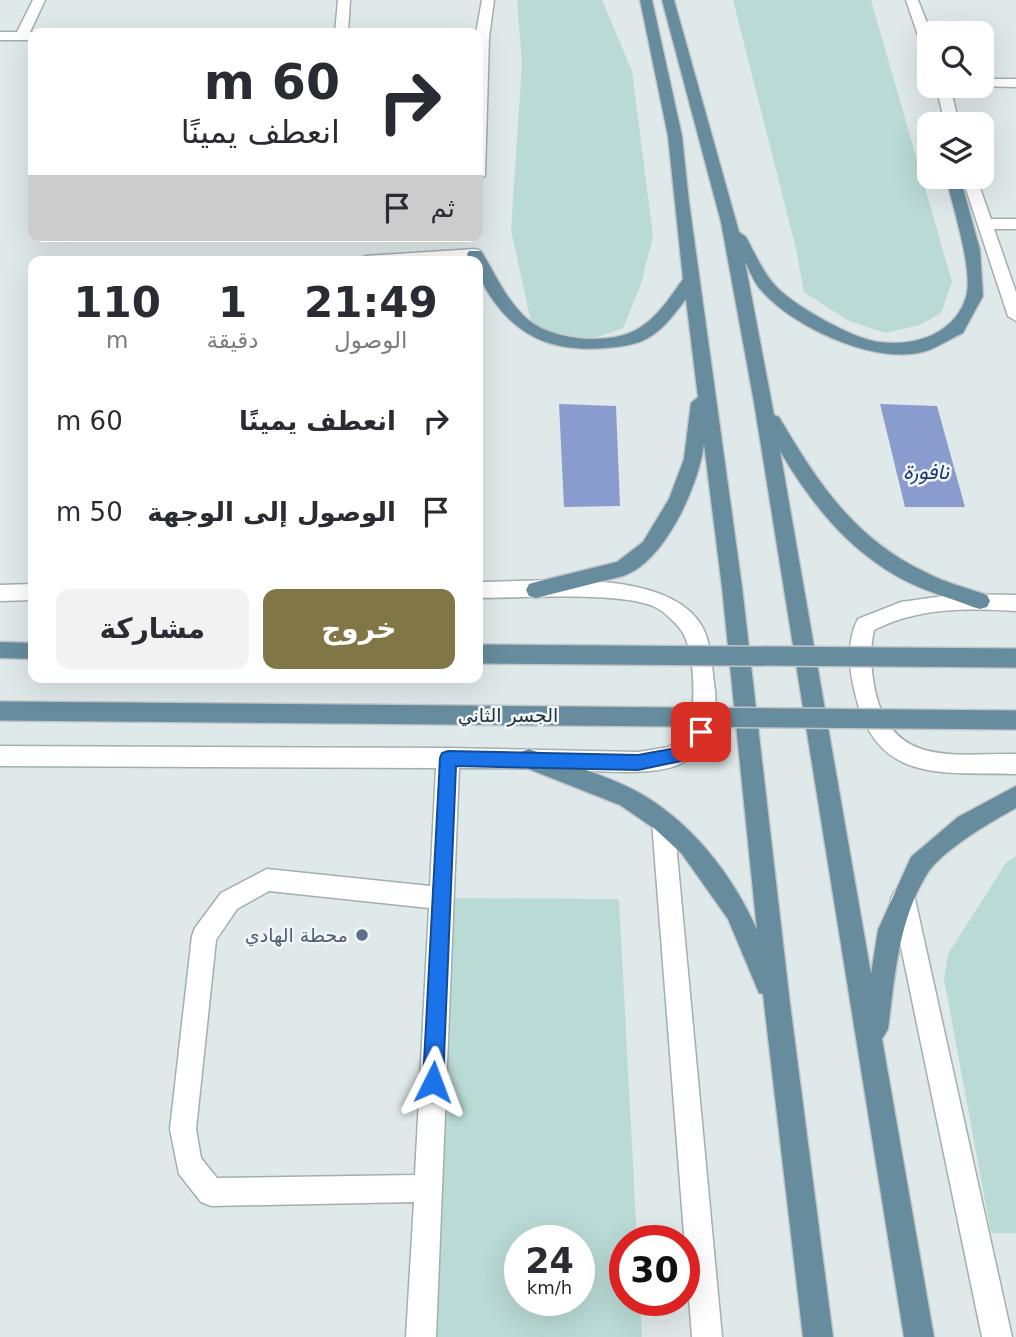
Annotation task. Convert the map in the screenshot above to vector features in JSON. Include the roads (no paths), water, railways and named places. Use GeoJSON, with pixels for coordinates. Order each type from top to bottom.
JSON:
{"type":"FeatureCollection","features":[{"type":"Feature","properties":{"kind":"main road"},"geometry":{"type":"LineString","coordinates":[[646,0],[675,136],[691,279],[733,587],[777,1004],[818,1337]]}},
{"type":"Feature","properties":{"kind":"main road"},"geometry":{"type":"LineString","coordinates":[[668,0],[709,139],[729,222],[763,402],[873,1048],[919,1337]]}},
{"type":"Feature","properties":{"kind":"main road"},"geometry":{"type":"LineString","coordinates":[[729,222],[767,287],[804,316],[837,333],[876,348],[918,348],[957,328],[975,296],[972,250],[956,189]]}},
{"type":"Feature","properties":{"kind":"main road"},"geometry":{"type":"LineString","coordinates":[[483,268],[509,312],[524,328],[546,339],[576,345],[618,341],[642,334],[664,315],[691,279]]}},
{"type":"Feature","properties":{"kind":"main road"},"geometry":{"type":"LineString","coordinates":[[536,590],[623,568],[650,547],[678,500],[693,459],[704,373]]}},
{"type":"Feature","properties":{"kind":"main road"},"geometry":{"type":"LineString","coordinates":[[763,402],[785,444],[833,516],[864,546],[912,575],[980,601]]}},
{"type":"Feature","properties":{"kind":"main road"},"geometry":{"type":"LineString","coordinates":[[0,650],[28,650]]}},
{"type":"Feature","properties":{"kind":"main road"},"geometry":{"type":"LineString","coordinates":[[483,654],[1016,658]]}},
{"type":"Feature","properties":{"kind":"main road","name":"الجسر الثاني"},"geometry":{"type":"LineString","coordinates":[[0,711],[1016,720]]}},
{"type":"Feature","properties":{"kind":"main road"},"geometry":{"type":"LineString","coordinates":[[529,759],[628,798],[663,822],[690,847],[737,912],[777,1004]]}},
{"type":"Feature","properties":{"kind":"main road"},"geometry":{"type":"LineString","coordinates":[[873,1048],[890,930],[919,865],[966,824],[1016,796]]}},
{"type":"Feature","properties":{"kind":"street"},"geometry":{"type":"LineString","coordinates":[[30,28],[39,0]]}},
{"type":"Feature","properties":{"kind":"street"},"geometry":{"type":"LineString","coordinates":[[342,28],[344,0]]}},
{"type":"Feature","properties":{"kind":"street"},"geometry":{"type":"LineString","coordinates":[[482,28],[488,0]]}},
{"type":"Feature","properties":{"kind":"street"},"geometry":{"type":"LineString","coordinates":[[912,0],[920,21]]}},
{"type":"Feature","properties":{"kind":"street"},"geometry":{"type":"LineString","coordinates":[[0,36],[27,36]]}},
{"type":"Feature","properties":{"kind":"street"},"geometry":{"type":"LineString","coordinates":[[994,83],[1016,83]]}},
{"type":"Feature","properties":{"kind":"street"},"geometry":{"type":"LineString","coordinates":[[973,189],[1016,316]]}},
{"type":"Feature","properties":{"kind":"street"},"geometry":{"type":"LineString","coordinates":[[985,224],[1016,224]]}},
{"type":"Feature","properties":{"kind":"street"},"geometry":{"type":"LineString","coordinates":[[415,256],[475,250]]}},
{"type":"Feature","properties":{"kind":"street"},"geometry":{"type":"LineString","coordinates":[[0,756],[448,758],[638,762],[675,755],[701,732],[705,699],[694,631],[664,602],[640,594],[618,592],[483,590]]}},
{"type":"Feature","properties":{"kind":"street"},"geometry":{"type":"LineString","coordinates":[[0,593],[28,592]]}},
{"type":"Feature","properties":{"kind":"street"},"geometry":{"type":"LineString","coordinates":[[1016,603],[980,601],[907,606],[884,614],[865,625],[859,648],[863,684],[872,717],[883,736],[902,754],[933,761],[1016,764]]}},
{"type":"Feature","properties":{"kind":"street"},"geometry":{"type":"LineString","coordinates":[[421,1337],[448,758]]}},
{"type":"Feature","properties":{"kind":"street"},"geometry":{"type":"LineString","coordinates":[[663,822],[707,1337]]}},
{"type":"Feature","properties":{"kind":"street"},"geometry":{"type":"LineString","coordinates":[[428,1188],[211,1192],[189,1164],[183,1129],[204,936],[229,901],[267,880],[442,898]]}},
{"type":"Feature","properties":{"kind":"street"},"geometry":{"type":"LineString","coordinates":[[904,899],[997,1337]]}},
{"type":"Feature","properties":{"kind":"water"},"geometry":{"type":"Polygon","coordinates":[[[559,404],[616,406],[620,506],[564,507],[559,404]]]}},
{"type":"Feature","properties":{"kind":"water","name":"نافورة"},"geometry":{"type":"Polygon","coordinates":[[[880,404],[937,406],[965,507],[905,507],[880,404]]]}},
{"type":"Feature","properties":{"kind":"place","name":"محطة الهادي"},"geometry":{"type":"Point","coordinates":[362,935]}}]}
